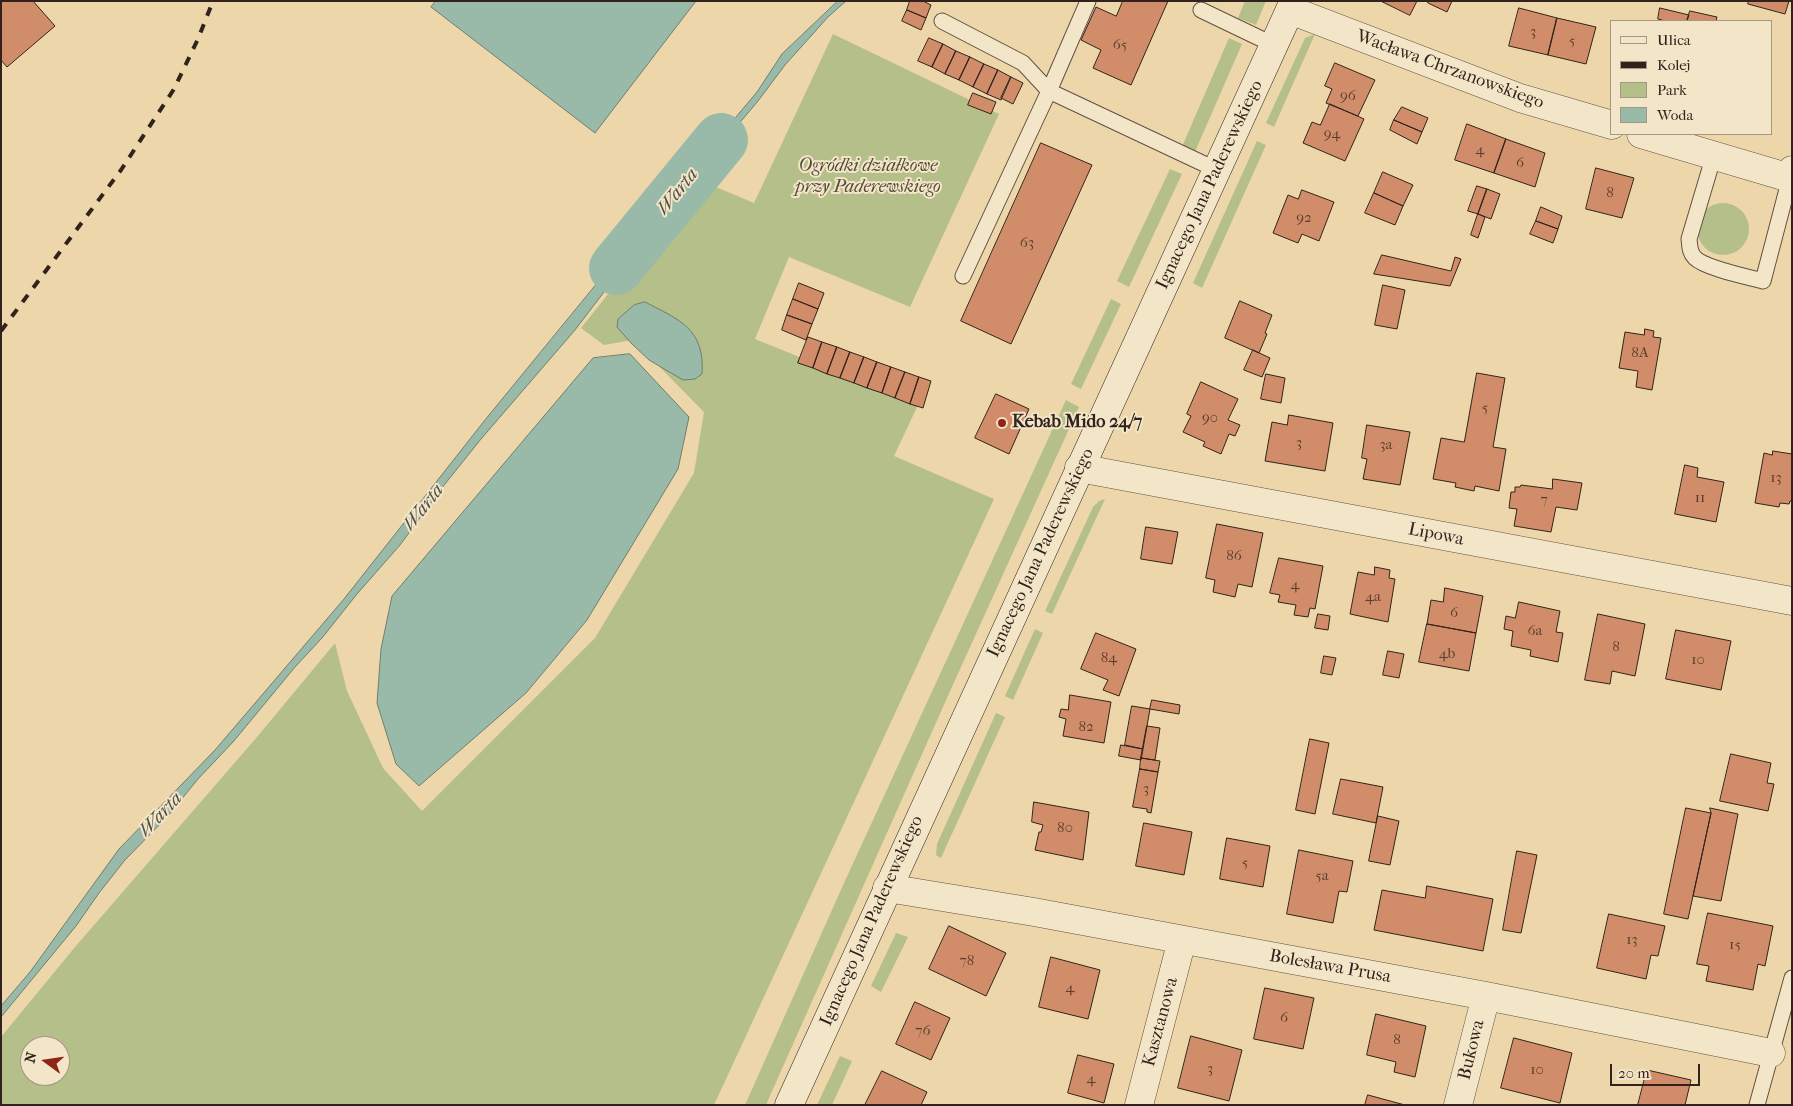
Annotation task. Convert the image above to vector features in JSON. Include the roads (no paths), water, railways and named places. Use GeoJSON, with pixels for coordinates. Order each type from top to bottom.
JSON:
{"type":"FeatureCollection","features":[{"type":"Feature","properties":{"kind":"street","name":"Ignacego Jana Paderewskiego"},"geometry":{"type":"LineString","coordinates":[[789,1105],[1292,6]]}},
{"type":"Feature","properties":{"kind":"street","name":"Wacława Chrzanowskiego"},"geometry":{"type":"LineString","coordinates":[[1292,6],[1520,98],[1610,124]]}},
{"type":"Feature","properties":{"kind":"street"},"geometry":{"type":"LineString","coordinates":[[1644,135],[1791,174]]}},
{"type":"Feature","properties":{"kind":"street","name":"Lipowa"},"geometry":{"type":"LineString","coordinates":[[1079,468],[1792,601]]}},
{"type":"Feature","properties":{"kind":"street","name":"Bolesława Prusa"},"geometry":{"type":"LineString","coordinates":[[887,888],[1025,911],[1486,996],[1771,1053]]}},
{"type":"Feature","properties":{"kind":"street","name":"Kasztanowa"},"geometry":{"type":"LineString","coordinates":[[1139,1105],[1182,940]]}},
{"type":"Feature","properties":{"kind":"street","name":"Bukowa"},"geometry":{"type":"LineString","coordinates":[[1458,1105],[1486,996]]}},
{"type":"Feature","properties":{"kind":"lane"},"geometry":{"type":"LineString","coordinates":[[963,276],[1049,91],[1088,1]]}},
{"type":"Feature","properties":{"kind":"lane"},"geometry":{"type":"LineString","coordinates":[[1201,10],[1274,45]]}},
{"type":"Feature","properties":{"kind":"lane"},"geometry":{"type":"LineString","coordinates":[[942,22],[1023,62],[1049,91],[1217,170]]}},
{"type":"Feature","properties":{"kind":"lane"},"geometry":{"type":"LineString","coordinates":[[1714,155],[1689,239],[1690,250],[1694,257],[1701,262],[1763,281],[1791,174]]}},
{"type":"Feature","properties":{"kind":"lane"},"geometry":{"type":"LineString","coordinates":[[1757,1105],[1792,978]]}},
{"type":"Feature","properties":{"kind":"water"},"geometry":{"type":"Polygon","coordinates":[[[436,1],[696,1],[595,133],[431,7],[436,1]]]}},
{"type":"Feature","properties":{"kind":"water"},"geometry":{"type":"Polygon","coordinates":[[[838,1],[846,1],[828,17],[785,65],[758,101],[676,198],[671,194],[757,92],[782,54],[838,1]]]}},
{"type":"Feature","properties":{"kind":"water"},"geometry":{"type":"Polygon","coordinates":[[[659,208],[667,216],[620,271],[575,330],[481,439],[400,545],[322,638],[167,817],[125,860],[76,926],[1,1017],[1,1006],[30,972],[119,849],[215,750],[344,599],[485,420],[659,208]]]}},
{"type":"Feature","properties":{"kind":"water"},"geometry":{"type":"Polygon","coordinates":[[[645,302],[679,321],[695,336],[702,359],[702,374],[695,379],[683,380],[649,360],[617,327],[618,319],[634,305],[645,302]]]}},
{"type":"Feature","properties":{"kind":"water"},"geometry":{"type":"Polygon","coordinates":[[[630,354],[689,417],[678,469],[587,620],[526,693],[419,786],[396,764],[377,703],[381,649],[392,596],[593,358],[630,354]]]}},
{"type":"Feature","properties":{"kind":"waterway","name":"Warta"},"geometry":{"type":"LineString","coordinates":[[616,268],[721,140]]}},
{"type":"Feature","properties":{"kind":"railway"},"geometry":{"type":"LineString","coordinates":[[1,331],[121,170],[174,89],[198,39],[213,1]]}},
{"type":"Feature","properties":{"kind":"place","name":"Kebab Mido 24/7"},"geometry":{"type":"Point","coordinates":[1002,423]}},
{"type":"Feature","properties":{"kind":"park label","name":"Ogródki działkowe przy Paderewskiego"},"geometry":{"type":"Point","coordinates":[868,177]}}]}
